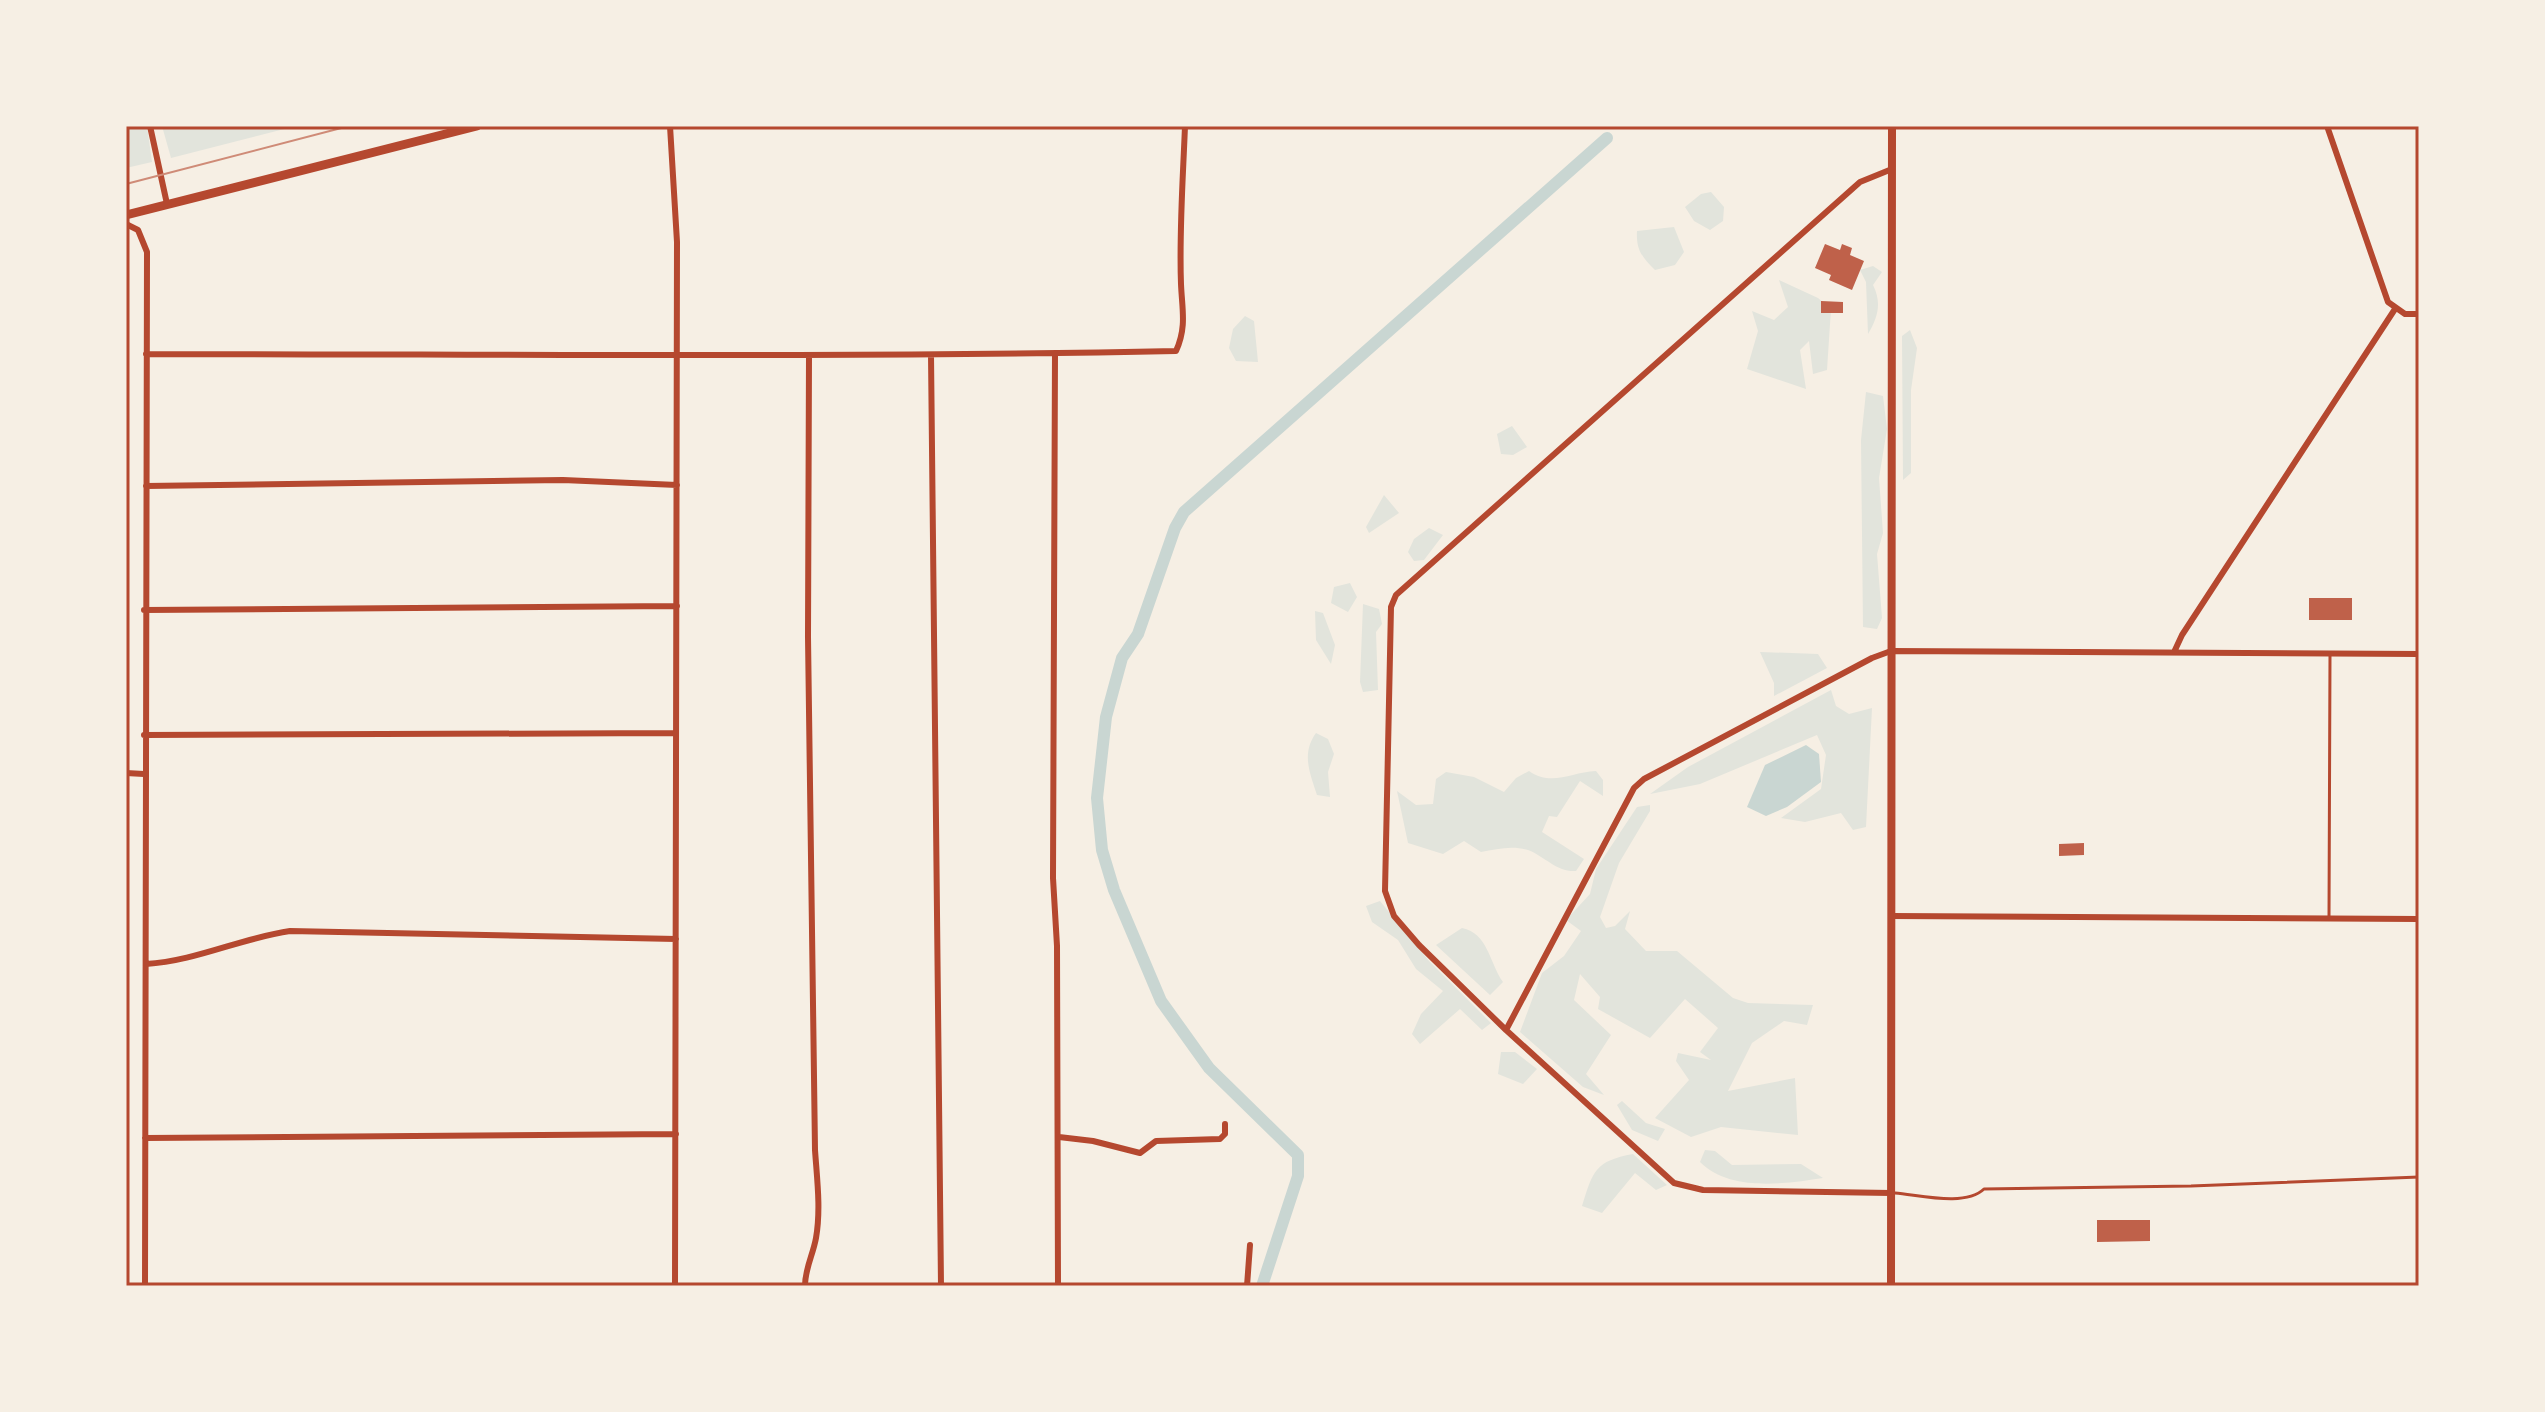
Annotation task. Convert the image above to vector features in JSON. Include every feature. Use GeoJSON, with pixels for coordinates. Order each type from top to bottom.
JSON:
{"type":"FeatureCollection","features":[{"type":"Feature","properties":{"kind":"main road"},"geometry":{"type":"LineString","coordinates":[[126,215],[477,126]]}},
{"type":"Feature","properties":{"kind":"street"},"geometry":{"type":"LineString","coordinates":[[150,126],[167,204]]}},
{"type":"Feature","properties":{"kind":"street"},"geometry":{"type":"LineString","coordinates":[[670,126],[677,242],[675,1286]]}},
{"type":"Feature","properties":{"kind":"street"},"geometry":{"type":"LineString","coordinates":[[146,354],[676,353],[809,356],[1176,351],[1183,336],[1185,314],[1181,284],[1185,126]]}},
{"type":"Feature","properties":{"kind":"street"},"geometry":{"type":"LineString","coordinates":[[1891,1286],[1892,126]]}},
{"type":"Feature","properties":{"kind":"street"},"geometry":{"type":"LineString","coordinates":[[2327,126],[2384,294],[2395,309],[2419,314]]}},
{"type":"Feature","properties":{"kind":"street"},"geometry":{"type":"LineString","coordinates":[[1891,1193],[1703,1190],[1674,1183],[1506,1030],[1419,945],[1388,906],[1387,697],[1391,607],[1396,595],[1860,182],[1892,169]]}},
{"type":"Feature","properties":{"kind":"street"},"geometry":{"type":"LineString","coordinates":[[126,224],[138,230],[147,252],[145,1286]]}},
{"type":"Feature","properties":{"kind":"street"},"geometry":{"type":"LineString","coordinates":[[2175,650],[2395,309]]}},
{"type":"Feature","properties":{"kind":"street"},"geometry":{"type":"LineString","coordinates":[[1055,353],[1053,878],[1057,946],[1058,1286]]}},
{"type":"Feature","properties":{"kind":"street"},"geometry":{"type":"LineString","coordinates":[[931,355],[941,1286]]}},
{"type":"Feature","properties":{"kind":"street"},"geometry":{"type":"LineString","coordinates":[[805,1286],[805,1269],[816,1239],[818,1195],[814,1135],[808,653],[809,356]]}},
{"type":"Feature","properties":{"kind":"street"},"geometry":{"type":"LineString","coordinates":[[146,486],[563,480],[677,485]]}},
{"type":"Feature","properties":{"kind":"street"},"geometry":{"type":"LineString","coordinates":[[144,610],[677,606]]}},
{"type":"Feature","properties":{"kind":"street"},"geometry":{"type":"LineString","coordinates":[[1506,1030],[1634,788],[1644,779],[1891,651],[2175,650],[2419,654]]}},
{"type":"Feature","properties":{"kind":"street"},"geometry":{"type":"LineString","coordinates":[[144,735],[676,733]]}},
{"type":"Feature","properties":{"kind":"street"},"geometry":{"type":"LineString","coordinates":[[126,773],[144,774]]}},
{"type":"Feature","properties":{"kind":"street"},"geometry":{"type":"LineString","coordinates":[[1891,916],[2419,919]]}},
{"type":"Feature","properties":{"kind":"street"},"geometry":{"type":"LineString","coordinates":[[146,964],[179,960],[243,940],[290,931],[676,939]]}},
{"type":"Feature","properties":{"kind":"street"},"geometry":{"type":"LineString","coordinates":[[1059,1137],[1093,1141],[1140,1153],[1156,1141],[1220,1139],[1225,1134],[1225,1124]]}},
{"type":"Feature","properties":{"kind":"street"},"geometry":{"type":"LineString","coordinates":[[145,1138],[676,1134]]}},
{"type":"Feature","properties":{"kind":"street"},"geometry":{"type":"LineString","coordinates":[[1247,1286],[1250,1245]]}},
{"type":"Feature","properties":{"kind":"lane"},"geometry":{"type":"LineString","coordinates":[[2329,919],[2330,654]]}},
{"type":"Feature","properties":{"kind":"lane"},"geometry":{"type":"LineString","coordinates":[[1891,1193],[1954,1198],[1977,1196],[1984,1189],[2024,1187],[2191,1186],[2419,1177]]}},
{"type":"Feature","properties":{"kind":"shaded area"},"geometry":{"type":"Polygon","coordinates":[[[126,126],[147,126],[152,162],[126,168],[126,126]]]}},
{"type":"Feature","properties":{"kind":"shaded area"},"geometry":{"type":"Polygon","coordinates":[[[162,126],[296,126],[171,158],[162,126]]]}},
{"type":"Feature","properties":{"kind":"shaded area"},"geometry":{"type":"Polygon","coordinates":[[[1711,192],[1724,207],[1723,221],[1710,230],[1694,221],[1685,207],[1701,194],[1711,192]]]}},
{"type":"Feature","properties":{"kind":"shaded area"},"geometry":{"type":"Polygon","coordinates":[[[1674,227],[1684,252],[1675,265],[1655,270],[1641,253],[1637,231],[1674,227]]]}},
{"type":"Feature","properties":{"kind":"shaded area"},"geometry":{"type":"Polygon","coordinates":[[[1873,266],[1882,272],[1873,285],[1878,310],[1868,334],[1866,282],[1860,270],[1873,266]]]}},
{"type":"Feature","properties":{"kind":"shaded area"},"geometry":{"type":"Polygon","coordinates":[[[1779,280],[1818,298],[1831,309],[1827,370],[1813,374],[1809,341],[1800,350],[1806,389],[1747,369],[1758,331],[1752,311],[1774,320],[1788,307],[1779,280]]]}},
{"type":"Feature","properties":{"kind":"shaded area"},"geometry":{"type":"Polygon","coordinates":[[[1245,316],[1254,321],[1258,362],[1236,361],[1229,348],[1233,329],[1245,316]]]}},
{"type":"Feature","properties":{"kind":"shaded area"},"geometry":{"type":"Polygon","coordinates":[[[1910,330],[1917,348],[1911,390],[1911,473],[1903,480],[1902,336],[1910,330]]]}},
{"type":"Feature","properties":{"kind":"shaded area"},"geometry":{"type":"Polygon","coordinates":[[[1866,392],[1883,396],[1887,429],[1879,478],[1883,533],[1877,554],[1882,618],[1877,629],[1863,627],[1861,440],[1866,392]]]}},
{"type":"Feature","properties":{"kind":"shaded area"},"geometry":{"type":"Polygon","coordinates":[[[1512,426],[1527,447],[1513,455],[1501,454],[1497,434],[1512,426]]]}},
{"type":"Feature","properties":{"kind":"shaded area"},"geometry":{"type":"Polygon","coordinates":[[[1384,495],[1399,513],[1369,533],[1366,527],[1384,495]]]}},
{"type":"Feature","properties":{"kind":"shaded area"},"geometry":{"type":"Polygon","coordinates":[[[1429,528],[1443,535],[1424,560],[1414,561],[1408,552],[1414,539],[1429,528]]]}},
{"type":"Feature","properties":{"kind":"shaded area"},"geometry":{"type":"Polygon","coordinates":[[[1350,583],[1357,597],[1348,612],[1331,603],[1334,587],[1350,583]]]}},
{"type":"Feature","properties":{"kind":"shaded area"},"geometry":{"type":"Polygon","coordinates":[[[1363,604],[1379,609],[1382,624],[1376,632],[1378,690],[1363,692],[1360,682],[1363,604]]]}},
{"type":"Feature","properties":{"kind":"shaded area"},"geometry":{"type":"Polygon","coordinates":[[[1315,611],[1323,613],[1335,645],[1331,664],[1316,640],[1315,611]]]}},
{"type":"Feature","properties":{"kind":"shaded area"},"geometry":{"type":"Polygon","coordinates":[[[1760,652],[1818,654],[1827,668],[1774,696],[1774,683],[1760,652]]]}},
{"type":"Feature","properties":{"kind":"shaded area"},"geometry":{"type":"Polygon","coordinates":[[[1831,690],[1836,706],[1849,714],[1872,708],[1866,827],[1853,830],[1841,813],[1805,822],[1781,818],[1821,789],[1826,755],[1817,735],[1700,784],[1650,794],[1688,767],[1831,690]]]}},
{"type":"Feature","properties":{"kind":"shaded area"},"geometry":{"type":"Polygon","coordinates":[[[1316,733],[1328,739],[1334,754],[1328,772],[1330,797],[1317,795],[1310,771],[1309,748],[1316,733]]]}},
{"type":"Feature","properties":{"kind":"shaded area"},"geometry":{"type":"Polygon","coordinates":[[[1806,745],[1819,754],[1821,782],[1787,807],[1766,816],[1747,807],[1765,765],[1806,745]]]}},
{"type":"Feature","properties":{"kind":"shaded area"},"geometry":{"type":"Polygon","coordinates":[[[1529,771],[1537,776],[1554,778],[1596,771],[1603,780],[1603,796],[1580,781],[1557,817],[1549,816],[1542,832],[1584,859],[1576,871],[1563,869],[1522,849],[1481,852],[1464,841],[1443,854],[1408,843],[1397,791],[1416,805],[1433,804],[1436,779],[1446,772],[1474,777],[1504,792],[1516,778],[1529,771]]]}},
{"type":"Feature","properties":{"kind":"shaded area"},"geometry":{"type":"Polygon","coordinates":[[[1650,805],[1650,811],[1619,863],[1600,917],[1606,928],[1615,926],[1630,911],[1625,929],[1646,951],[1677,951],[1733,998],[1748,1003],[1813,1005],[1807,1025],[1784,1021],[1752,1043],[1728,1091],[1795,1078],[1798,1135],[1721,1127],[1691,1137],[1655,1118],[1689,1080],[1676,1061],[1678,1053],[1711,1060],[1700,1052],[1718,1028],[1685,999],[1650,1038],[1598,1009],[1600,997],[1580,974],[1574,1000],[1611,1035],[1586,1074],[1604,1095],[1583,1087],[1520,1032],[1542,973],[1564,956],[1581,931],[1566,920],[1590,894],[1596,869],[1637,807],[1650,805]]]}},
{"type":"Feature","properties":{"kind":"shaded area"},"geometry":{"type":"Polygon","coordinates":[[[1380,901],[1429,961],[1491,1023],[1482,1030],[1460,1009],[1420,1044],[1412,1034],[1421,1014],[1443,991],[1416,969],[1398,940],[1372,922],[1366,906],[1380,901]]]}},
{"type":"Feature","properties":{"kind":"shaded area"},"geometry":{"type":"Polygon","coordinates":[[[1462,928],[1471,931],[1483,942],[1503,982],[1490,995],[1436,945],[1462,928]]]}},
{"type":"Feature","properties":{"kind":"shaded area"},"geometry":{"type":"Polygon","coordinates":[[[1501,1052],[1515,1052],[1537,1069],[1523,1084],[1498,1074],[1501,1052]]]}},
{"type":"Feature","properties":{"kind":"shaded area"},"geometry":{"type":"Polygon","coordinates":[[[1622,1101],[1646,1123],[1665,1129],[1658,1141],[1632,1130],[1617,1105],[1622,1101]]]}},
{"type":"Feature","properties":{"kind":"shaded area"},"geometry":{"type":"Polygon","coordinates":[[[1705,1150],[1715,1151],[1732,1165],[1801,1164],[1823,1178],[1758,1184],[1742,1182],[1712,1172],[1700,1162],[1705,1150]]]}},
{"type":"Feature","properties":{"kind":"shaded area"},"geometry":{"type":"Polygon","coordinates":[[[1633,1154],[1667,1185],[1656,1190],[1635,1173],[1602,1213],[1582,1206],[1597,1170],[1611,1160],[1633,1154]]]}},
{"type":"Feature","properties":{"kind":"building"},"geometry":{"type":"Polygon","coordinates":[[[1825,244],[1840,250],[1842,244],[1852,248],[1850,255],[1864,261],[1852,290],[1829,280],[1831,275],[1815,268],[1825,244]]]}},
{"type":"Feature","properties":{"kind":"building"},"geometry":{"type":"Polygon","coordinates":[[[1821,301],[1843,302],[1843,313],[1821,313],[1821,301]]]}},
{"type":"Feature","properties":{"kind":"building"},"geometry":{"type":"Polygon","coordinates":[[[2309,598],[2352,598],[2352,620],[2309,620],[2309,598]]]}},
{"type":"Feature","properties":{"kind":"building"},"geometry":{"type":"Polygon","coordinates":[[[2084,843],[2084,855],[2059,856],[2059,844],[2084,843]]]}},
{"type":"Feature","properties":{"kind":"building"},"geometry":{"type":"Polygon","coordinates":[[[2097,1220],[2150,1220],[2150,1241],[2097,1242],[2097,1220]]]}},
{"type":"Feature","properties":{"kind":"waterway"},"geometry":{"type":"LineString","coordinates":[[1262,1286],[1298,1176],[1298,1155],[1209,1068],[1161,1001],[1114,890],[1102,850],[1097,798],[1106,717],[1122,658],[1138,634],[1175,528],[1184,512],[1607,138]]}},
{"type":"Feature","properties":{"kind":"tram line"},"geometry":{"type":"LineString","coordinates":[[126,184],[349,126]]}}]}
